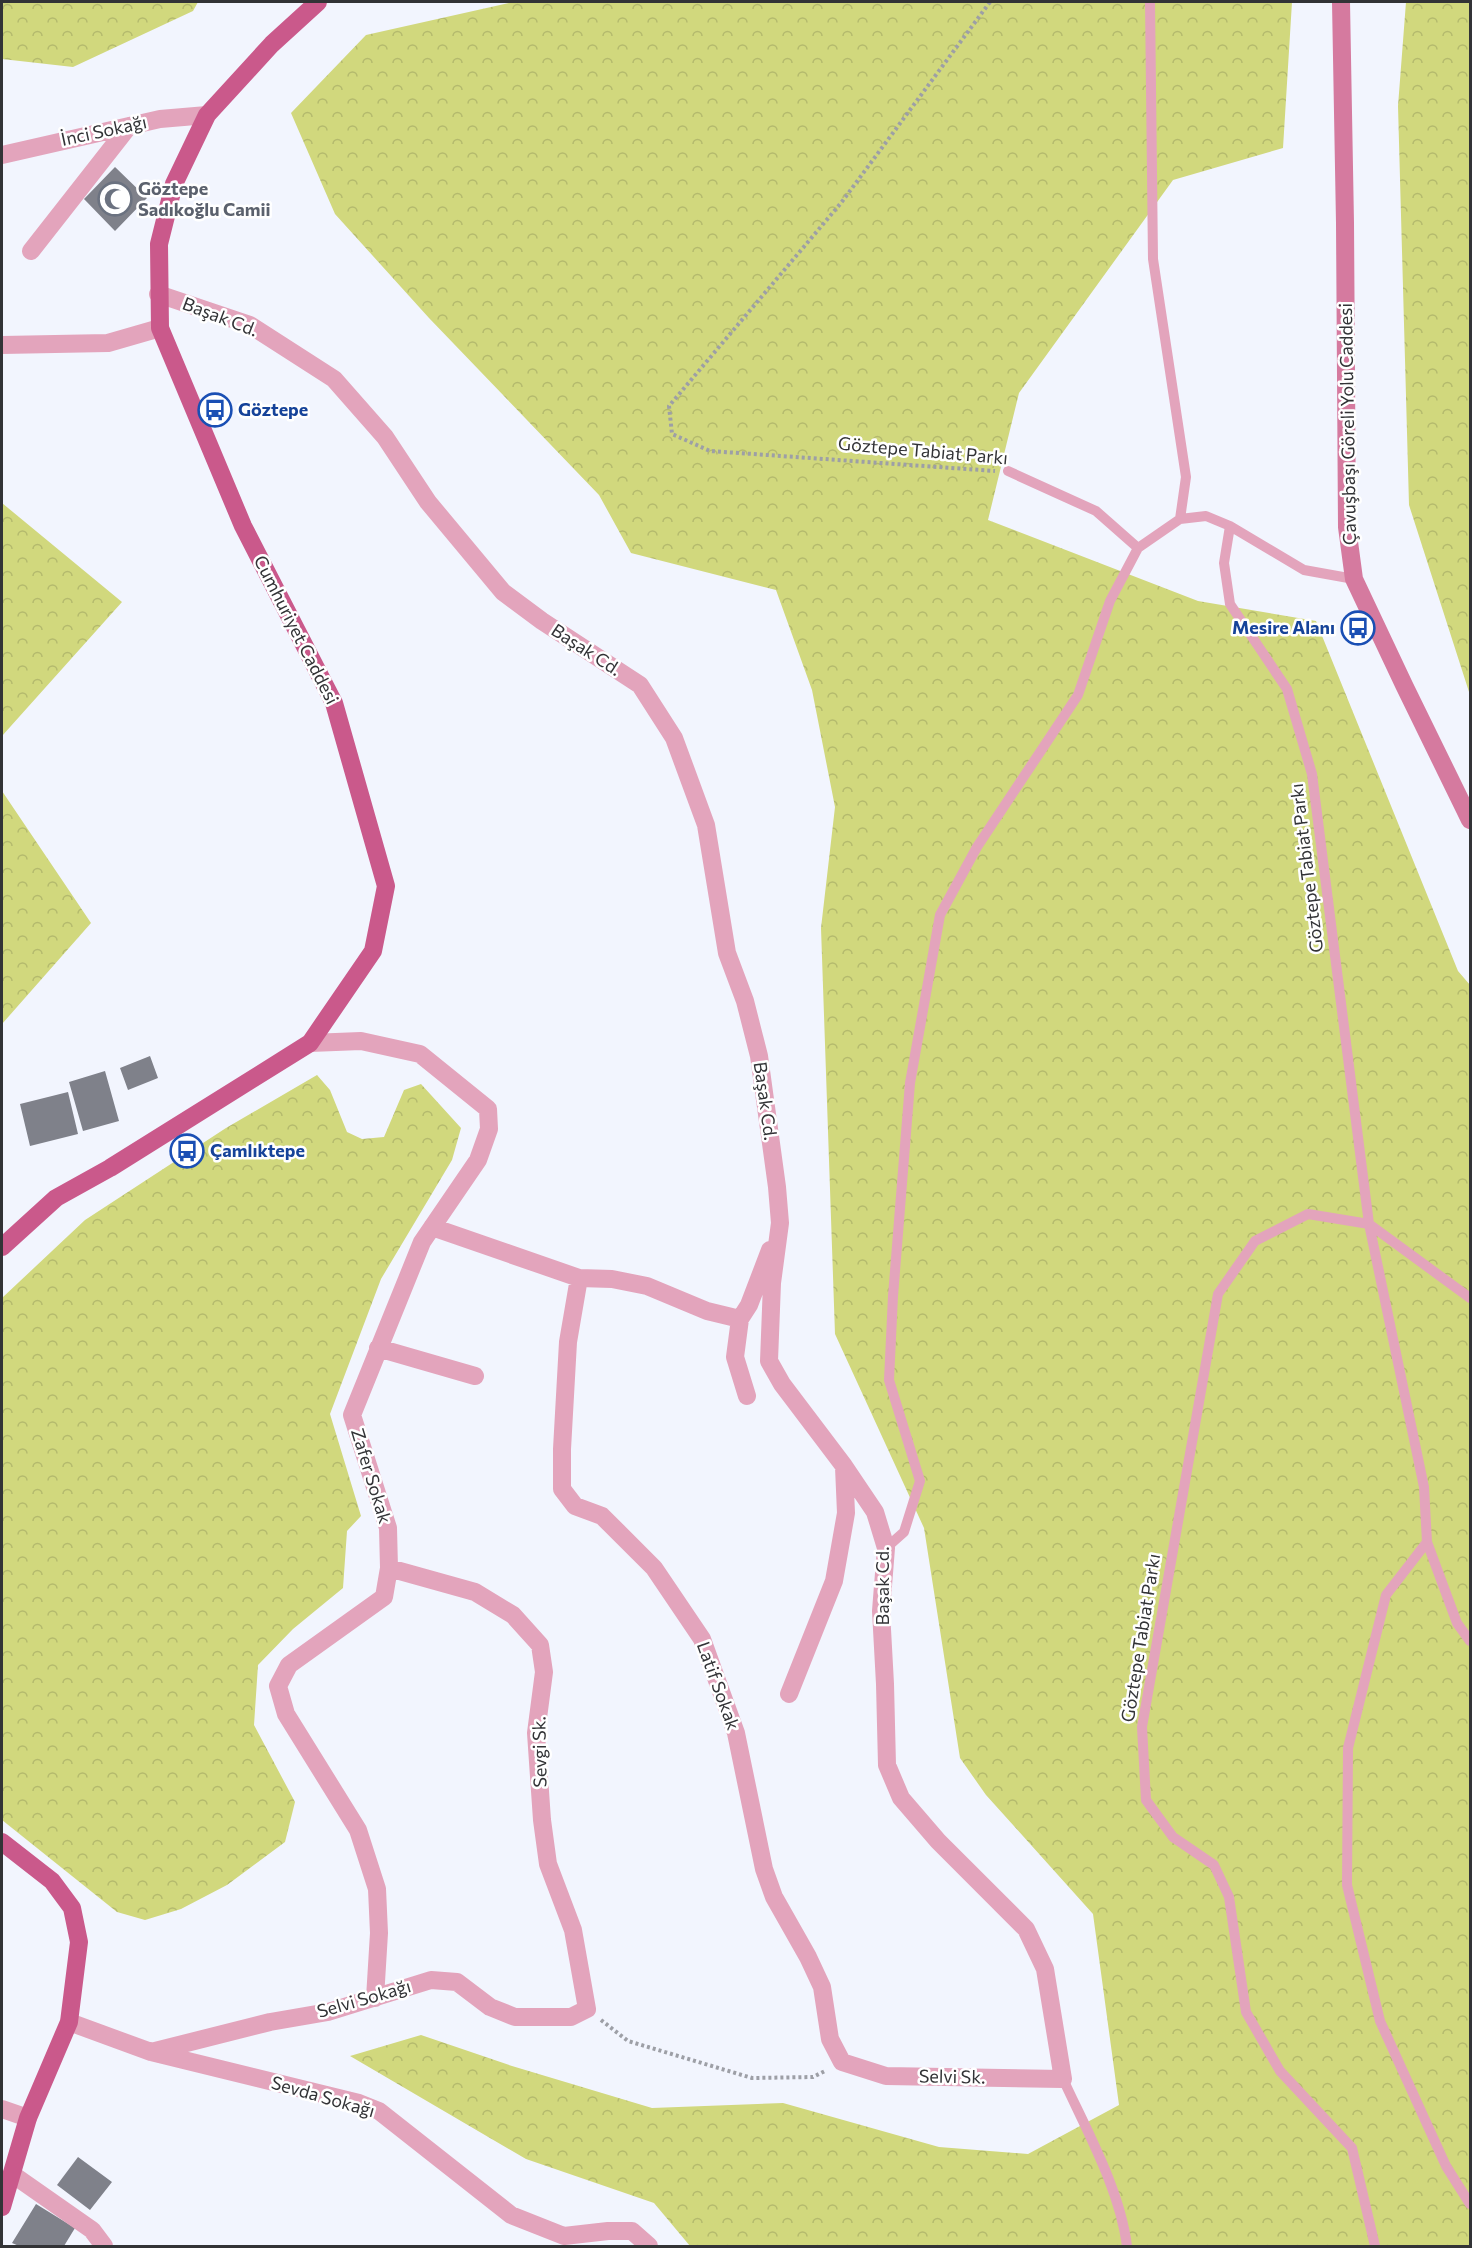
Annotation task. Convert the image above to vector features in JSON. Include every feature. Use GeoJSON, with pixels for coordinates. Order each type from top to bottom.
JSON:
{"type":"FeatureCollection","features":[{"type":"Feature","properties":{"kind":"main road","name":"Cumhuriyet Caddesi"},"geometry":{"type":"LineString","coordinates":[[2,1247],[56,1198],[110,1168],[310,1043],[372,951],[386,886],[334,703],[243,526],[160,327],[158,294],[159,244],[174,184],[207,115],[272,44],[318,2]]}},
{"type":"Feature","properties":{"kind":"main road","name":"Çavuşbaşı Göreli Yolu Caddesi"},"geometry":{"type":"LineString","coordinates":[[1341,2],[1347,527],[1354,579],[1470,820]]}},
{"type":"Feature","properties":{"kind":"main road"},"geometry":{"type":"LineString","coordinates":[[2,1842],[52,1881],[72,1908],[79,1942],[69,2022],[28,2118],[2,2207]]}},
{"type":"Feature","properties":{"kind":"street","name":"İnci Sokağı"},"geometry":{"type":"LineString","coordinates":[[2,155],[160,119],[207,115]]}},
{"type":"Feature","properties":{"kind":"street"},"geometry":{"type":"LineString","coordinates":[[32,251],[129,126]]}},
{"type":"Feature","properties":{"kind":"street","name":"Başak Cd."},"geometry":{"type":"LineString","coordinates":[[158,294],[250,325],[334,379],[385,437],[428,502],[503,592],[542,621],[640,685],[674,738],[706,825],[727,953],[745,1001],[759,1056],[780,1223],[772,1283],[769,1361],[782,1384],[844,1466],[874,1512],[886,1548],[881,1611],[887,1765],[901,1798],[938,1841],[1026,1929],[1046,1969],[1063,2079]]}},
{"type":"Feature","properties":{"kind":"street"},"geometry":{"type":"LineString","coordinates":[[2,345],[108,343],[160,327]]}},
{"type":"Feature","properties":{"kind":"street","name":"Zafer Sokak"},"geometry":{"type":"LineString","coordinates":[[310,1043],[362,1041],[420,1054],[488,1109],[489,1130],[478,1160],[422,1242],[352,1415],[388,1528],[389,1568],[384,1597],[289,1665],[278,1686],[286,1714],[358,1830],[374,1879],[379,1933],[375,1998]]}},
{"type":"Feature","properties":{"kind":"street"},"geometry":{"type":"LineString","coordinates":[[747,1396],[735,1357],[740,1319],[749,1305],[780,1223]]}},
{"type":"Feature","properties":{"kind":"street"},"geometry":{"type":"LineString","coordinates":[[432,1227],[579,1278],[612,1279],[647,1286],[707,1311],[740,1319]]}},
{"type":"Feature","properties":{"kind":"street","name":"Latif Sokak"},"geometry":{"type":"LineString","coordinates":[[579,1278],[568,1342],[562,1490],[575,1506],[602,1516],[654,1568],[702,1640],[736,1733],[764,1869],[774,1897],[822,1987],[830,2038],[842,2062]]}},
{"type":"Feature","properties":{"kind":"street"},"geometry":{"type":"LineString","coordinates":[[378,1348],[475,1376]]}},
{"type":"Feature","properties":{"kind":"street"},"geometry":{"type":"LineString","coordinates":[[789,1694],[834,1581],[846,1514],[844,1466]]}},
{"type":"Feature","properties":{"kind":"street","name":"Sevgi Sk."},"geometry":{"type":"LineString","coordinates":[[389,1568],[475,1592],[513,1615],[540,1645],[544,1672],[536,1733],[543,1831],[548,1864],[573,1930],[579,2013]]}},
{"type":"Feature","properties":{"kind":"street","name":"Selvi Sokağı"},"geometry":{"type":"LineString","coordinates":[[151,2052],[270,2022],[328,2012],[431,1980],[457,1982],[490,2007],[515,2017],[579,2013]]}},
{"type":"Feature","properties":{"kind":"street","name":"Sevda Sokağı"},"geometry":{"type":"LineString","coordinates":[[69,2022],[151,2052],[359,2103],[380,2111],[511,2215],[564,2236],[632,2231],[649,2247]]}},
{"type":"Feature","properties":{"kind":"street","name":"Selvi Sk."},"geometry":{"type":"LineString","coordinates":[[842,2062],[886,2076],[1063,2079]]}},
{"type":"Feature","properties":{"kind":"street"},"geometry":{"type":"LineString","coordinates":[[2,2109],[28,2118]]}},
{"type":"Feature","properties":{"kind":"street"},"geometry":{"type":"LineString","coordinates":[[12,2174],[92,2230],[104,2247]]}},
{"type":"Feature","properties":{"kind":"lane"},"geometry":{"type":"LineString","coordinates":[[1150,2],[1153,259],[1186,477],[1180,519]]}},
{"type":"Feature","properties":{"kind":"lane","name":"Göztepe Tabiat Parkı"},"geometry":{"type":"LineString","coordinates":[[1008,471],[1096,511],[1138,548]]}},
{"type":"Feature","properties":{"kind":"lane"},"geometry":{"type":"LineString","coordinates":[[886,1548],[904,1532],[920,1481],[890,1380],[893,1296],[910,1083],[940,915],[977,847],[1078,695],[1110,601],[1138,548],[1180,519],[1206,516],[1230,526],[1304,570],[1354,579]]}},
{"type":"Feature","properties":{"kind":"lane","name":"Göztepe Tabiat Parkı"},"geometry":{"type":"LineString","coordinates":[[1230,526],[1224,563],[1230,604],[1287,688],[1312,774],[1369,1224],[1424,1487],[1427,1542],[1457,1623],[1470,1641]]}},
{"type":"Feature","properties":{"kind":"lane","name":"Göztepe Tabiat Parkı"},"geometry":{"type":"LineString","coordinates":[[1375,2247],[1352,2148],[1280,2071],[1246,2013],[1229,1897],[1214,1865],[1173,1837],[1146,1800],[1142,1727],[1218,1294],[1255,1241],[1308,1214],[1369,1224],[1470,1298]]}},
{"type":"Feature","properties":{"kind":"lane"},"geometry":{"type":"LineString","coordinates":[[1427,1542],[1386,1594],[1348,1748],[1347,1885],[1380,2022],[1446,2166],[1470,2204]]}},
{"type":"Feature","properties":{"kind":"lane"},"geometry":{"type":"LineString","coordinates":[[1063,2079],[1124,2220],[1127,2247]]}},
{"type":"Feature","properties":{"kind":"path","name":"Göztepe Tabiat Parkı"},"geometry":{"type":"LineString","coordinates":[[990,2],[841,203],[669,406],[672,434],[710,451],[1008,471]]}},
{"type":"Feature","properties":{"kind":"path"},"geometry":{"type":"LineString","coordinates":[[579,2013],[628,2041],[752,2078],[813,2077],[842,2062]]}},
{"type":"Feature","properties":{"kind":"green space"},"geometry":{"type":"Polygon","coordinates":[[[2,2],[198,2],[193,11],[73,67],[2,59],[2,2]]]}},
{"type":"Feature","properties":{"kind":"green space"},"geometry":{"type":"Polygon","coordinates":[[[513,2],[1292,2],[1283,148],[1173,180],[1019,393],[988,520],[1198,601],[1316,621],[1458,971],[1470,985],[1470,2246],[690,2246],[654,2203],[526,2159],[350,2056],[421,2035],[512,2066],[652,2108],[783,2103],[939,2147],[1028,2154],[1119,2105],[1093,1914],[986,1795],[960,1758],[924,1528],[835,1334],[821,928],[835,807],[812,690],[776,590],[631,553],[599,495],[429,318],[335,214],[291,113],[366,35],[513,2]]]}},
{"type":"Feature","properties":{"kind":"green space"},"geometry":{"type":"Polygon","coordinates":[[[1406,2],[1470,2],[1470,695],[1409,505],[1398,106],[1406,2]]]}},
{"type":"Feature","properties":{"kind":"green space"},"geometry":{"type":"Polygon","coordinates":[[[2,503],[122,602],[2,736],[2,503]]]}},
{"type":"Feature","properties":{"kind":"green space"},"geometry":{"type":"Polygon","coordinates":[[[2,791],[91,923],[2,1024],[2,791]]]}},
{"type":"Feature","properties":{"kind":"green space"},"geometry":{"type":"Polygon","coordinates":[[[317,1075],[330,1090],[347,1132],[362,1139],[384,1137],[404,1090],[421,1084],[461,1128],[452,1160],[381,1279],[330,1414],[361,1516],[347,1531],[343,1588],[293,1629],[258,1665],[254,1725],[295,1802],[285,1842],[227,1885],[181,1909],[145,1920],[117,1912],[2,1820],[2,1298],[85,1220],[226,1128],[317,1075]]]}},
{"type":"Feature","properties":{"kind":"building","name":"Göztepe Sadıkoğlu Camii"},"geometry":{"type":"Polygon","coordinates":[[[115,167],[147,198],[115,231],[84,199],[115,167]]]}},
{"type":"Feature","properties":{"kind":"building"},"geometry":{"type":"Polygon","coordinates":[[[150,1056],[158,1078],[128,1090],[120,1068],[150,1056]]]}},
{"type":"Feature","properties":{"kind":"building"},"geometry":{"type":"Polygon","coordinates":[[[105,1071],[119,1121],[83,1131],[69,1082],[105,1071]]]}},
{"type":"Feature","properties":{"kind":"building"},"geometry":{"type":"Polygon","coordinates":[[[68,1092],[78,1134],[30,1146],[20,1104],[68,1092]]]}},
{"type":"Feature","properties":{"kind":"building"},"geometry":{"type":"Polygon","coordinates":[[[78,2157],[112,2182],[90,2210],[57,2185],[78,2157]]]}},
{"type":"Feature","properties":{"kind":"building"},"geometry":{"type":"Polygon","coordinates":[[[36,2204],[75,2228],[64,2246],[19,2246],[12,2243],[36,2204]]]}},
{"type":"Feature","properties":{"kind":"place","name":"Göztepe Sadıkoğlu Camii"},"geometry":{"type":"Point","coordinates":[115,199]}},
{"type":"Feature","properties":{"kind":"place","name":"Göztepe"},"geometry":{"type":"Point","coordinates":[215,410]}},
{"type":"Feature","properties":{"kind":"place","name":"Mesire Alanı"},"geometry":{"type":"Point","coordinates":[1358,628]}},
{"type":"Feature","properties":{"kind":"place","name":"Çamlıktepe"},"geometry":{"type":"Point","coordinates":[187,1151]}}]}
